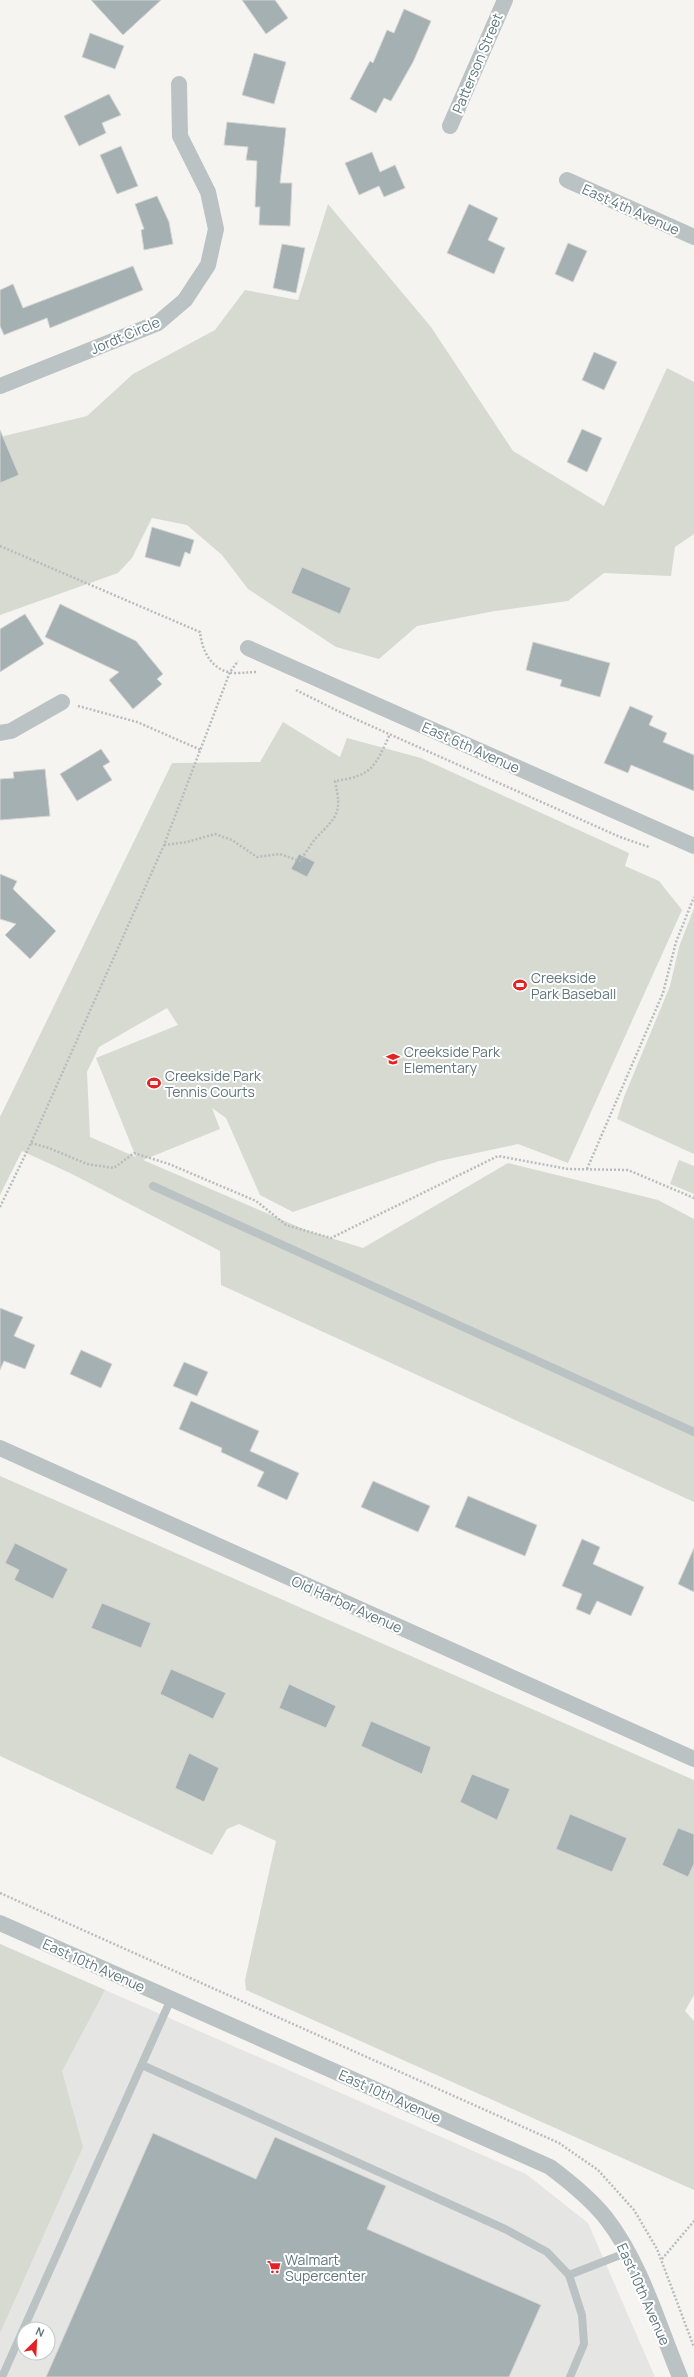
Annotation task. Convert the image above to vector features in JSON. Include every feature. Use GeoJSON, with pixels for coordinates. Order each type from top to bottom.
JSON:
{"type":"FeatureCollection","features":[{"type":"Feature","properties":{"kind":"street","name":"Patterson Street"},"geometry":{"type":"LineString","coordinates":[[450,126],[505,0]]}},
{"type":"Feature","properties":{"kind":"street","name":"Jordt Circle"},"geometry":{"type":"LineString","coordinates":[[0,386],[158,323],[185,300],[208,265],[216,229],[208,192],[180,136],[179,84]]}},
{"type":"Feature","properties":{"kind":"street","name":"East 4th Avenue"},"geometry":{"type":"LineString","coordinates":[[567,180],[694,237]]}},
{"type":"Feature","properties":{"kind":"street","name":"East 6th Avenue"},"geometry":{"type":"LineString","coordinates":[[248,648],[694,846]]}},
{"type":"Feature","properties":{"kind":"street"},"geometry":{"type":"LineString","coordinates":[[0,733],[11,731],[62,702]]}},
{"type":"Feature","properties":{"kind":"street","name":"Old Harbor Avenue"},"geometry":{"type":"LineString","coordinates":[[0,1448],[694,1760]]}},
{"type":"Feature","properties":{"kind":"street","name":"East 10th Avenue"},"geometry":{"type":"LineString","coordinates":[[0,1923],[550,2167],[577,2188],[605,2218],[628,2252],[680,2377]]}},
{"type":"Feature","properties":{"kind":"lane"},"geometry":{"type":"LineString","coordinates":[[153,1186],[694,1432]]}},
{"type":"Feature","properties":{"kind":"lane"},"geometry":{"type":"LineString","coordinates":[[2,2377],[142,2065],[170,1999]]}},
{"type":"Feature","properties":{"kind":"lane"},"geometry":{"type":"LineString","coordinates":[[142,2065],[505,2229],[547,2252],[569,2275],[582,2315],[584,2344],[570,2377]]}},
{"type":"Feature","properties":{"kind":"lane"},"geometry":{"type":"LineString","coordinates":[[569,2275],[628,2252]]}},
{"type":"Feature","properties":{"kind":"path"},"geometry":{"type":"LineString","coordinates":[[0,546],[200,632],[202,645],[206,656],[214,665],[230,672],[259,672]]}},
{"type":"Feature","properties":{"kind":"path"},"geometry":{"type":"LineString","coordinates":[[0,1207],[31,1143],[164,845],[230,672],[248,648]]}},
{"type":"Feature","properties":{"kind":"path"},"geometry":{"type":"LineString","coordinates":[[294,689],[390,734],[620,837],[656,848]]}},
{"type":"Feature","properties":{"kind":"path"},"geometry":{"type":"LineString","coordinates":[[62,702],[138,722],[201,750]]}},
{"type":"Feature","properties":{"kind":"path"},"geometry":{"type":"LineString","coordinates":[[164,845],[187,842],[215,834],[232,840],[257,857],[280,854],[300,861],[316,839],[331,825],[338,813],[339,798],[335,781],[364,775],[374,766],[390,734]]}},
{"type":"Feature","properties":{"kind":"path"},"geometry":{"type":"LineString","coordinates":[[587,1169],[664,993],[676,942],[694,897]]}},
{"type":"Feature","properties":{"kind":"path"},"geometry":{"type":"LineString","coordinates":[[31,1143],[49,1148],[87,1164],[114,1168],[134,1153],[169,1164],[256,1201],[286,1225],[331,1238],[498,1156],[568,1169],[628,1170],[694,1198]]}},
{"type":"Feature","properties":{"kind":"path"},"geometry":{"type":"LineString","coordinates":[[661,2259],[694,2221]]}},
{"type":"Feature","properties":{"kind":"shaded area"},"geometry":{"type":"Polygon","coordinates":[[[328,204],[431,327],[513,451],[604,506],[667,368],[694,382],[694,534],[675,547],[671,576],[604,573],[568,601],[495,611],[417,626],[379,659],[336,647],[248,589],[222,555],[187,525],[152,518],[132,558],[118,573],[0,615],[0,437],[87,416],[133,374],[215,330],[245,290],[298,300],[328,204]]]}},
{"type":"Feature","properties":{"kind":"shaded area","name":"Creekside Park Elementary"},"geometry":{"type":"Polygon","coordinates":[[[283,722],[340,757],[347,738],[421,758],[629,853],[625,866],[659,881],[682,910],[568,1163],[518,1144],[439,1161],[293,1212],[260,1195],[226,1118],[212,1108],[220,1129],[143,1160],[308,1231],[363,1248],[508,1163],[658,1200],[694,1219],[694,1502],[221,1285],[220,1251],[72,1174],[22,1151],[0,1195],[0,1117],[172,763],[260,762],[283,722]],[[167,1008],[99,1047],[87,1072],[90,1137],[136,1157],[96,1058],[178,1025],[167,1008]]]}},
{"type":"Feature","properties":{"kind":"shaded area"},"geometry":{"type":"Polygon","coordinates":[[[694,908],[694,1154],[617,1119],[624,1097],[670,986],[679,947],[694,908]]]}},
{"type":"Feature","properties":{"kind":"shaded area"},"geometry":{"type":"Polygon","coordinates":[[[679,1160],[694,1166],[694,1194],[670,1184],[679,1160]]]}},
{"type":"Feature","properties":{"kind":"shaded area"},"geometry":{"type":"Polygon","coordinates":[[[0,1476],[694,1780],[694,1995],[685,2011],[694,2021],[694,2190],[246,1990],[245,1980],[276,1841],[239,1824],[227,1829],[212,1855],[0,1756],[0,1476]]]}},
{"type":"Feature","properties":{"kind":"shaded area"},"geometry":{"type":"Polygon","coordinates":[[[0,1944],[526,2174],[588,2223],[655,2377],[0,2377],[0,1944]]]}},
{"type":"Feature","properties":{"kind":"shaded area"},"geometry":{"type":"Polygon","coordinates":[[[0,1944],[105,1990],[62,2071],[83,2147],[0,2333],[0,1944]]]}},
{"type":"Feature","properties":{"kind":"building"},"geometry":{"type":"Polygon","coordinates":[[[91,0],[161,0],[123,35],[91,0]]]}},
{"type":"Feature","properties":{"kind":"building"},"geometry":{"type":"Polygon","coordinates":[[[242,0],[275,0],[288,18],[266,34],[242,0]]]}},
{"type":"Feature","properties":{"kind":"building"},"geometry":{"type":"Polygon","coordinates":[[[404,9],[431,21],[413,62],[391,101],[384,98],[376,113],[350,99],[370,61],[373,63],[387,30],[394,33],[404,9]]]}},
{"type":"Feature","properties":{"kind":"building"},"geometry":{"type":"Polygon","coordinates":[[[90,33],[124,46],[115,69],[82,57],[90,33]]]}},
{"type":"Feature","properties":{"kind":"building"},"geometry":{"type":"Polygon","coordinates":[[[254,53],[286,62],[274,104],[242,95],[254,53]]]}},
{"type":"Feature","properties":{"kind":"building"},"geometry":{"type":"Polygon","coordinates":[[[109,94],[121,115],[102,123],[106,133],[79,146],[64,116],[109,94]]]}},
{"type":"Feature","properties":{"kind":"building"},"geometry":{"type":"Polygon","coordinates":[[[227,122],[286,128],[280,183],[292,183],[290,226],[259,225],[260,207],[255,207],[257,161],[246,160],[248,147],[224,145],[227,122]]]}},
{"type":"Feature","properties":{"kind":"building"},"geometry":{"type":"Polygon","coordinates":[[[121,146],[138,186],[117,194],[100,155],[121,146]]]}},
{"type":"Feature","properties":{"kind":"building"},"geometry":{"type":"Polygon","coordinates":[[[372,152],[380,172],[395,165],[405,188],[384,197],[379,186],[359,195],[345,163],[372,152]]]}},
{"type":"Feature","properties":{"kind":"building"},"geometry":{"type":"Polygon","coordinates":[[[157,196],[169,222],[173,244],[144,250],[141,230],[144,229],[135,204],[157,196]]]}},
{"type":"Feature","properties":{"kind":"building"},"geometry":{"type":"Polygon","coordinates":[[[469,204],[498,218],[488,240],[505,248],[494,274],[447,253],[469,204]]]}},
{"type":"Feature","properties":{"kind":"building"},"geometry":{"type":"Polygon","coordinates":[[[568,243],[587,251],[573,282],[555,274],[568,243]]]}},
{"type":"Feature","properties":{"kind":"building"},"geometry":{"type":"Polygon","coordinates":[[[282,244],[305,248],[296,293],[273,288],[282,244]]]}},
{"type":"Feature","properties":{"kind":"building"},"geometry":{"type":"Polygon","coordinates":[[[133,266],[143,290],[50,328],[47,318],[4,335],[0,326],[0,290],[13,284],[23,308],[133,266]]]}},
{"type":"Feature","properties":{"kind":"building"},"geometry":{"type":"Polygon","coordinates":[[[594,352],[617,362],[604,390],[582,380],[594,352]]]}},
{"type":"Feature","properties":{"kind":"building"},"geometry":{"type":"Polygon","coordinates":[[[582,429],[602,438],[587,472],[567,462],[582,429]]]}},
{"type":"Feature","properties":{"kind":"building"},"geometry":{"type":"Polygon","coordinates":[[[0,430],[19,475],[0,483],[0,430]]]}},
{"type":"Feature","properties":{"kind":"building"},"geometry":{"type":"Polygon","coordinates":[[[152,527],[194,540],[190,554],[185,552],[180,567],[145,557],[152,527]]]}},
{"type":"Feature","properties":{"kind":"building"},"geometry":{"type":"Polygon","coordinates":[[[302,567],[351,588],[340,614],[291,593],[302,567]]]}},
{"type":"Feature","properties":{"kind":"building"},"geometry":{"type":"Polygon","coordinates":[[[60,604],[136,641],[163,674],[157,679],[162,684],[133,709],[109,680],[119,672],[45,637],[60,604]]]}},
{"type":"Feature","properties":{"kind":"building"},"geometry":{"type":"Polygon","coordinates":[[[25,614],[44,644],[0,672],[0,629],[25,614]]]}},
{"type":"Feature","properties":{"kind":"building"},"geometry":{"type":"Polygon","coordinates":[[[533,642],[610,663],[600,697],[560,686],[562,680],[526,670],[533,642]]]}},
{"type":"Feature","properties":{"kind":"building"},"geometry":{"type":"Polygon","coordinates":[[[630,706],[653,716],[649,725],[667,733],[663,742],[694,755],[694,791],[631,765],[628,773],[604,763],[630,706]]]}},
{"type":"Feature","properties":{"kind":"building"},"geometry":{"type":"Polygon","coordinates":[[[101,749],[110,762],[103,766],[112,780],[77,801],[60,774],[101,749]]]}},
{"type":"Feature","properties":{"kind":"building"},"geometry":{"type":"Polygon","coordinates":[[[45,769],[50,816],[0,820],[0,779],[14,778],[13,772],[45,769]]]}},
{"type":"Feature","properties":{"kind":"building"},"geometry":{"type":"Polygon","coordinates":[[[299,854],[315,862],[307,877],[291,869],[299,854]]]}},
{"type":"Feature","properties":{"kind":"building"},"geometry":{"type":"Polygon","coordinates":[[[0,874],[17,881],[13,889],[56,931],[30,959],[5,935],[16,924],[0,919],[0,874]]]}},
{"type":"Feature","properties":{"kind":"building"},"geometry":{"type":"Polygon","coordinates":[[[0,1308],[23,1317],[14,1336],[35,1345],[25,1369],[4,1361],[0,1370],[0,1308]]]}},
{"type":"Feature","properties":{"kind":"building"},"geometry":{"type":"Polygon","coordinates":[[[81,1350],[112,1364],[101,1388],[70,1374],[81,1350]]]}},
{"type":"Feature","properties":{"kind":"building"},"geometry":{"type":"Polygon","coordinates":[[[184,1362],[208,1372],[197,1396],[173,1386],[184,1362]]]}},
{"type":"Feature","properties":{"kind":"building"},"geometry":{"type":"Polygon","coordinates":[[[191,1401],[259,1431],[250,1451],[299,1473],[287,1500],[257,1486],[264,1472],[221,1452],[222,1448],[179,1429],[191,1401]]]}},
{"type":"Feature","properties":{"kind":"building"},"geometry":{"type":"Polygon","coordinates":[[[373,1481],[430,1506],[418,1532],[361,1507],[373,1481]]]}},
{"type":"Feature","properties":{"kind":"building"},"geometry":{"type":"Polygon","coordinates":[[[468,1496],[537,1525],[525,1556],[455,1527],[468,1496]]]}},
{"type":"Feature","properties":{"kind":"building"},"geometry":{"type":"Polygon","coordinates":[[[582,1539],[600,1547],[593,1564],[644,1587],[631,1616],[597,1601],[590,1615],[576,1609],[582,1594],[562,1586],[582,1539]]]}},
{"type":"Feature","properties":{"kind":"building"},"geometry":{"type":"Polygon","coordinates":[[[15,1543],[68,1569],[53,1599],[14,1580],[19,1570],[5,1563],[15,1543]]]}},
{"type":"Feature","properties":{"kind":"building"},"geometry":{"type":"Polygon","coordinates":[[[694,1548],[694,1592],[678,1584],[694,1548]]]}},
{"type":"Feature","properties":{"kind":"building"},"geometry":{"type":"Polygon","coordinates":[[[102,1603],[151,1623],[141,1648],[91,1628],[102,1603]]]}},
{"type":"Feature","properties":{"kind":"building"},"geometry":{"type":"Polygon","coordinates":[[[171,1669],[226,1693],[213,1719],[160,1694],[171,1669]]]}},
{"type":"Feature","properties":{"kind":"building"},"geometry":{"type":"Polygon","coordinates":[[[289,1684],[336,1706],[326,1728],[279,1708],[289,1684]]]}},
{"type":"Feature","properties":{"kind":"building"},"geometry":{"type":"Polygon","coordinates":[[[371,1721],[431,1747],[422,1774],[361,1746],[371,1721]]]}},
{"type":"Feature","properties":{"kind":"building"},"geometry":{"type":"Polygon","coordinates":[[[189,1753],[219,1768],[204,1802],[175,1788],[189,1753]]]}},
{"type":"Feature","properties":{"kind":"building"},"geometry":{"type":"Polygon","coordinates":[[[472,1774],[510,1789],[497,1820],[460,1802],[472,1774]]]}},
{"type":"Feature","properties":{"kind":"building"},"geometry":{"type":"Polygon","coordinates":[[[570,1814],[627,1838],[612,1872],[556,1849],[570,1814]]]}},
{"type":"Feature","properties":{"kind":"building"},"geometry":{"type":"Polygon","coordinates":[[[678,1828],[694,1834],[694,1864],[688,1877],[662,1865],[678,1828]]]}},
{"type":"Feature","properties":{"kind":"building","name":"Walmart Supercenter"},"geometry":{"type":"Polygon","coordinates":[[[153,2133],[256,2179],[275,2137],[386,2186],[367,2229],[541,2305],[509,2377],[46,2377],[53,2361],[56,2361],[56,2354],[153,2133]]]}},
{"type":"Feature","properties":{"kind":"place","name":"Creekside Park Baseball"},"geometry":{"type":"Point","coordinates":[520,985]}},
{"type":"Feature","properties":{"kind":"place","name":"Creekside Park Elementary"},"geometry":{"type":"Point","coordinates":[393,1059]}},
{"type":"Feature","properties":{"kind":"place","name":"Creekside Park Tennis Courts"},"geometry":{"type":"Point","coordinates":[154,1083]}},
{"type":"Feature","properties":{"kind":"place","name":"Walmart Supercenter"},"geometry":{"type":"Point","coordinates":[274,2267]}}]}
